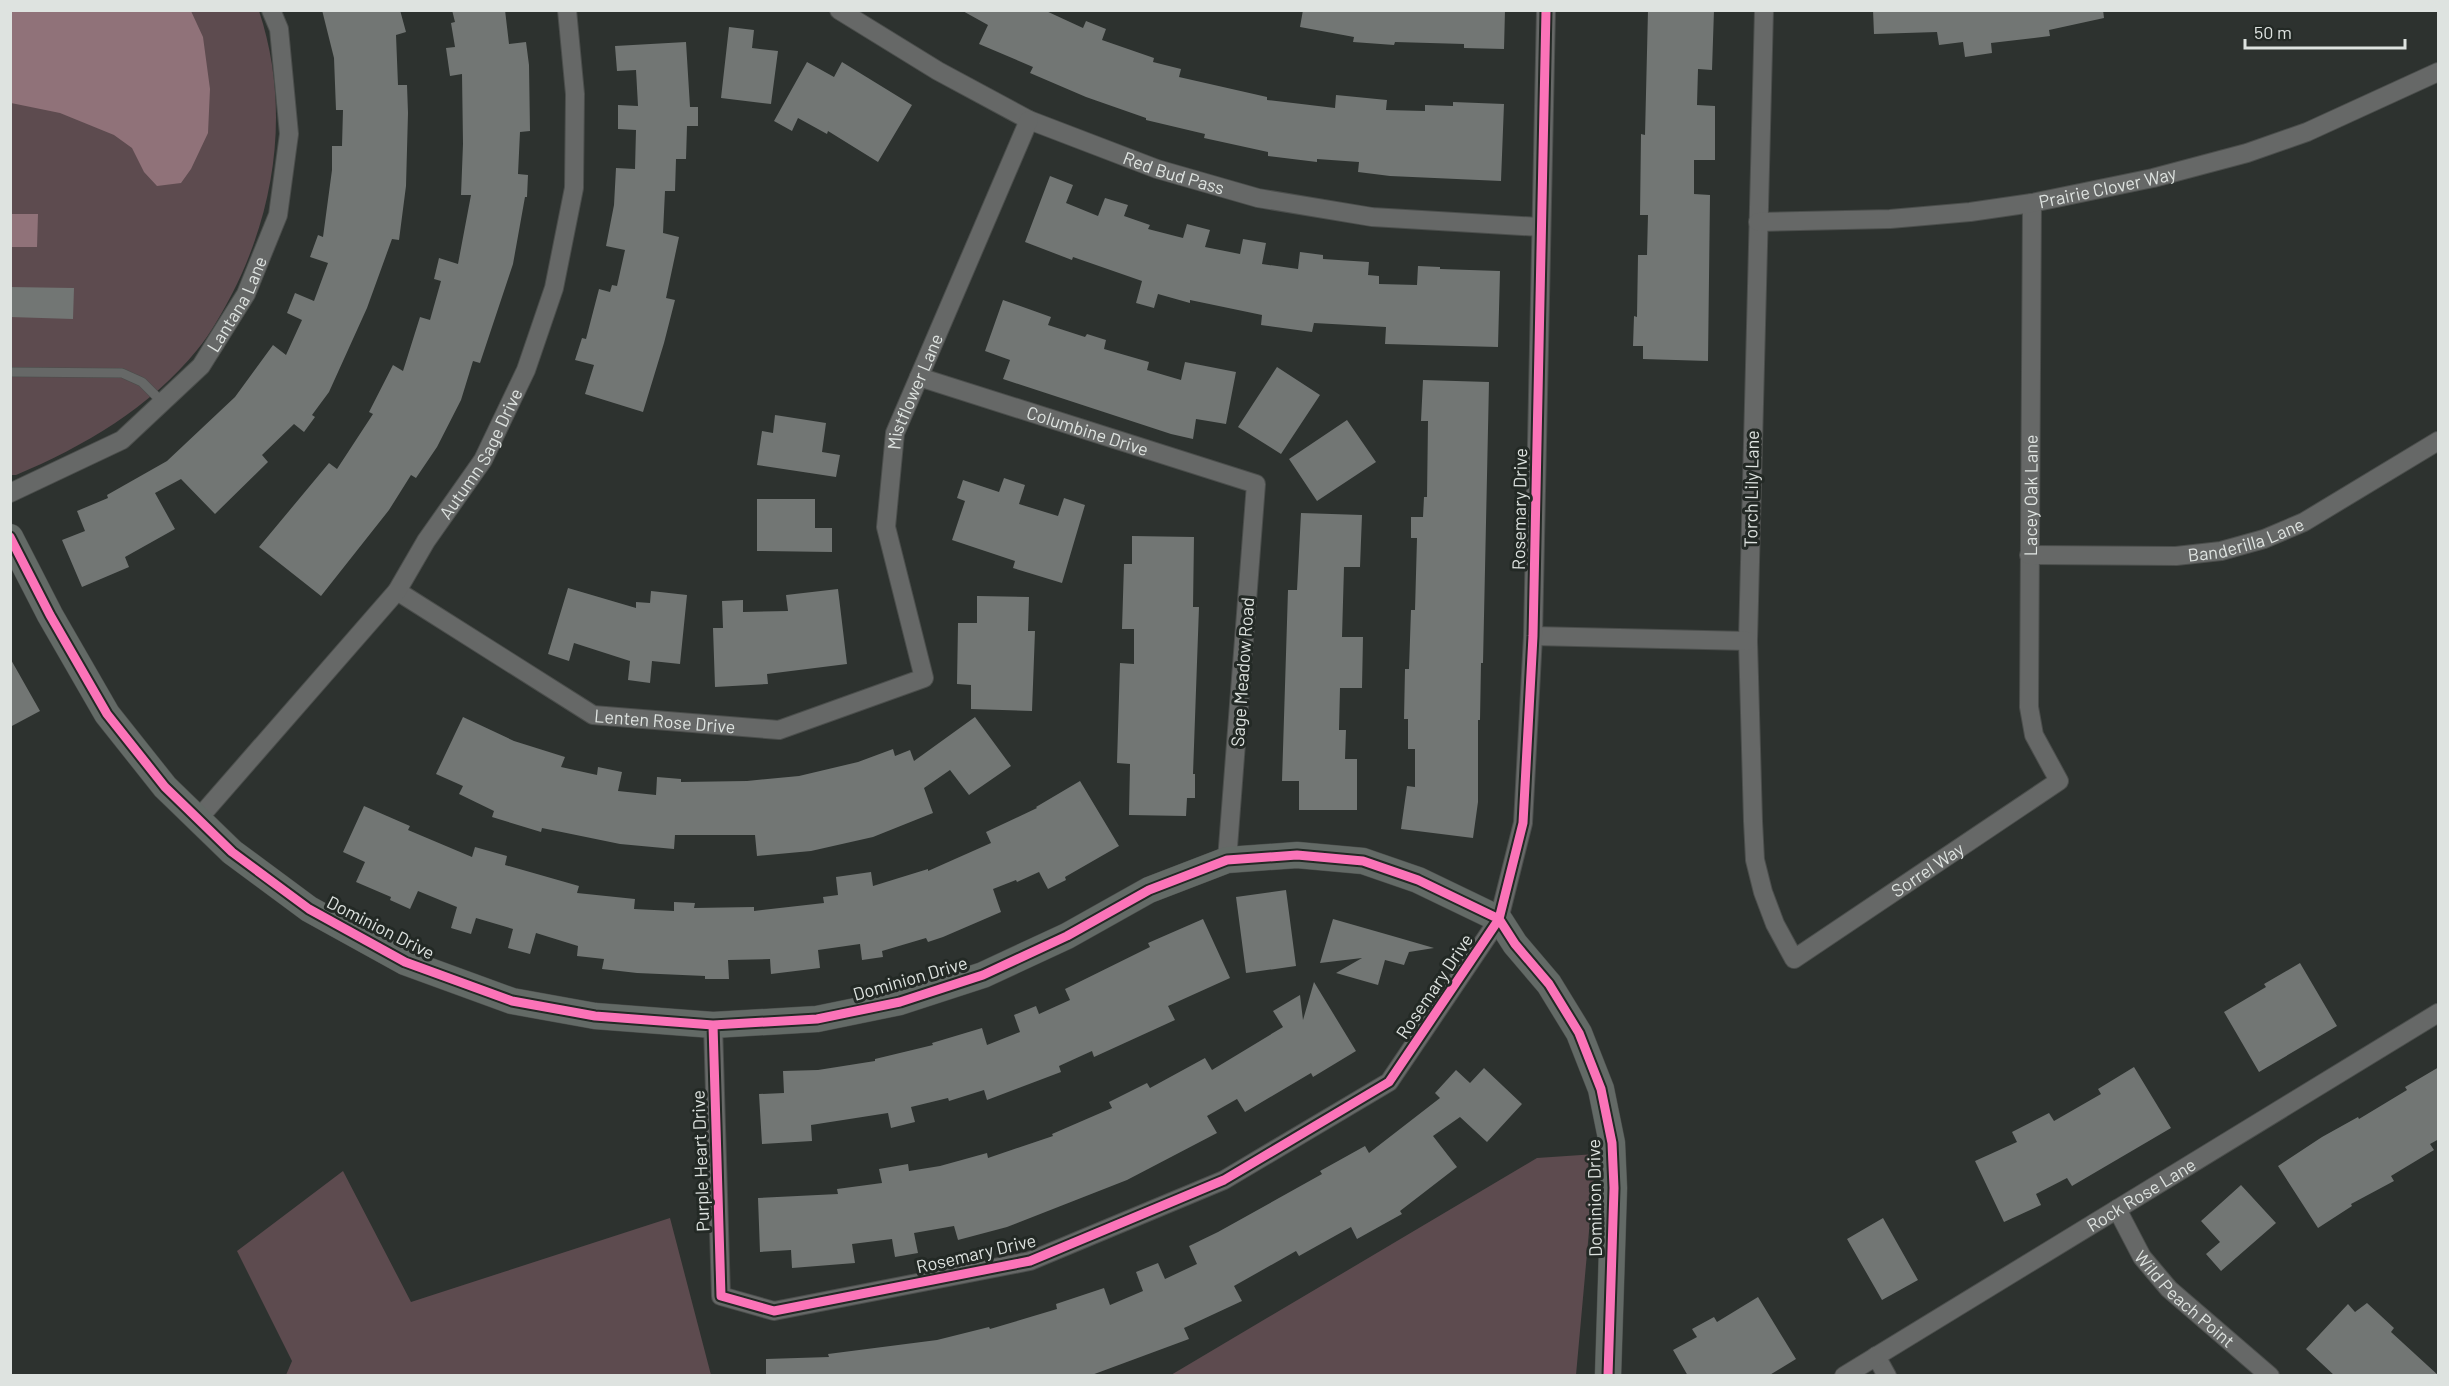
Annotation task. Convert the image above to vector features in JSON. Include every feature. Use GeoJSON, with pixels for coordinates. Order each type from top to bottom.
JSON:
{"type":"FeatureCollection","features":[{"type":"Feature","properties":{"kind":"street","name":"Lantana Lane"},"geometry":{"type":"LineString","coordinates":[[10,493],[122,440],[201,366],[246,294],[278,215],[289,134],[279,29],[271,10]]}},
{"type":"Feature","properties":{"kind":"street","name":"Red Bud Pass"},"geometry":{"type":"LineString","coordinates":[[839,10],[938,71],[1029,120],[1157,169],[1258,198],[1372,218],[1540,227]]}},
{"type":"Feature","properties":{"kind":"street","name":"Rosemary Drive"},"geometry":{"type":"LineString","coordinates":[[721,1296],[774,1311],[1030,1261],[1224,1180],[1389,1082],[1499,919],[1523,823],[1533,636],[1546,10]]}},
{"type":"Feature","properties":{"kind":"street","name":"Torch Lily Lane"},"geometry":{"type":"LineString","coordinates":[[1764,10],[1748,640],[1755,860],[1763,892],[1775,924],[1794,959]]}},
{"type":"Feature","properties":{"kind":"street","name":"Autumn Sage Drive"},"geometry":{"type":"LineString","coordinates":[[198,819],[397,591],[426,541],[483,460],[526,370],[554,288],[574,188],[575,94],[570,11]]}},
{"type":"Feature","properties":{"kind":"street","name":"Prairie Clover Way"},"geometry":{"type":"LineString","coordinates":[[1758,222],[1890,219],[1970,212],[2032,203],[2153,178],[2247,153],[2307,132],[2439,72]]}},
{"type":"Feature","properties":{"kind":"street","name":"Mistflower Lane"},"geometry":{"type":"LineString","coordinates":[[924,678],[886,527],[895,433],[1029,120]]}},
{"type":"Feature","properties":{"kind":"street","name":"Lacey Oak Lane"},"geometry":{"type":"LineString","coordinates":[[2032,203],[2029,707],[2034,735],[2059,781]]}},
{"type":"Feature","properties":{"kind":"street","name":"Columbine Drive"},"geometry":{"type":"LineString","coordinates":[[919,377],[1256,484]]}},
{"type":"Feature","properties":{"kind":"street","name":"Banderilla Lane"},"geometry":{"type":"LineString","coordinates":[[2029,555],[2176,556],[2221,551],[2265,539],[2304,522],[2439,441]]}},
{"type":"Feature","properties":{"kind":"street","name":"Sage Meadow Road"},"geometry":{"type":"LineString","coordinates":[[1227,860],[1256,484]]}},
{"type":"Feature","properties":{"kind":"street","name":"Dominion Drive"},"geometry":{"type":"LineString","coordinates":[[10,537],[50,615],[106,714],[165,787],[232,852],[309,909],[405,962],[512,1001],[595,1016],[713,1024],[817,1019],[900,1002],[983,975],[1067,936],[1149,890],[1227,860],[1297,855],[1363,861],[1418,880],[1499,919],[1515,944],[1550,984],[1580,1033],[1601,1089],[1612,1143],[1614,1188],[1608,1376]]}},
{"type":"Feature","properties":{"kind":"street","name":"Lenten Rose Drive"},"geometry":{"type":"LineString","coordinates":[[397,591],[592,715],[779,730],[924,678]]}},
{"type":"Feature","properties":{"kind":"street"},"geometry":{"type":"LineString","coordinates":[[1533,636],[1748,640]]}},
{"type":"Feature","properties":{"kind":"street","name":"Sorrel Way"},"geometry":{"type":"LineString","coordinates":[[1794,959],[2059,781]]}},
{"type":"Feature","properties":{"kind":"street","name":"Rock Rose Lane"},"geometry":{"type":"LineString","coordinates":[[1844,1376],[2439,1013]]}},
{"type":"Feature","properties":{"kind":"street","name":"Purple Heart Drive"},"geometry":{"type":"LineString","coordinates":[[713,1024],[721,1296]]}},
{"type":"Feature","properties":{"kind":"street","name":"Wild Peach Point"},"geometry":{"type":"LineString","coordinates":[[2117,1209],[2142,1257],[2169,1290],[2270,1376]]}},
{"type":"Feature","properties":{"kind":"street"},"geometry":{"type":"LineString","coordinates":[[1876,1356],[1887,1376]]}},
{"type":"Feature","properties":{"kind":"lane"},"geometry":{"type":"LineString","coordinates":[[10,372],[122,374],[142,382],[162,402]]}},
{"type":"Feature","properties":{"kind":"shaded area"},"geometry":{"type":"Polygon","coordinates":[[[11,10],[191,11],[203,37],[210,89],[208,133],[191,169],[181,183],[157,186],[144,172],[132,148],[114,135],[60,113],[11,103],[11,10]]]}},
{"type":"Feature","properties":{"kind":"shaded area"},"geometry":{"type":"Polygon","coordinates":[[[10,11],[259,11],[269,46],[276,118],[269,189],[260,224],[233,292],[202,343],[179,371],[137,407],[91,438],[16,475],[10,475],[10,11]]]}},
{"type":"Feature","properties":{"kind":"shaded area"},"geometry":{"type":"Polygon","coordinates":[[[11,214],[38,214],[37,247],[11,247],[11,214]]]}},
{"type":"Feature","properties":{"kind":"shaded area"},"geometry":{"type":"Polygon","coordinates":[[[1596,1154],[1576,1375],[1171,1375],[1537,1158],[1596,1154]]]}},
{"type":"Feature","properties":{"kind":"shaded area"},"geometry":{"type":"Polygon","coordinates":[[[343,1171],[411,1302],[670,1218],[711,1375],[286,1375],[292,1361],[237,1251],[343,1171]]]}},
{"type":"Feature","properties":{"kind":"building"},"geometry":{"type":"Polygon","coordinates":[[[322,10],[400,10],[406,32],[396,35],[398,85],[407,85],[408,113],[406,186],[399,240],[392,239],[367,308],[329,392],[312,415],[315,417],[304,432],[294,424],[262,455],[268,462],[215,514],[181,479],[155,493],[175,529],[125,557],[129,567],[82,587],[62,540],[85,531],[77,511],[108,498],[107,495],[167,461],[235,397],[273,345],[286,355],[302,320],[287,313],[295,293],[314,301],[328,263],[310,257],[318,235],[323,237],[332,170],[332,146],[342,146],[343,110],[336,110],[334,58],[322,10]]]}},
{"type":"Feature","properties":{"kind":"building"},"geometry":{"type":"Polygon","coordinates":[[[452,10],[505,10],[509,44],[526,42],[529,65],[530,131],[520,132],[518,174],[528,175],[527,197],[525,197],[513,264],[480,363],[473,361],[461,400],[437,447],[416,478],[411,475],[389,510],[321,596],[259,547],[329,463],[337,469],[373,414],[369,412],[393,365],[403,371],[420,317],[430,320],[441,281],[434,279],[439,258],[458,264],[471,195],[461,195],[462,74],[450,76],[446,48],[455,47],[451,23],[455,22],[452,10]]]}},
{"type":"Feature","properties":{"kind":"building"},"geometry":{"type":"Polygon","coordinates":[[[961,10],[1044,10],[1083,28],[1086,21],[1106,29],[1102,40],[1154,58],[1153,62],[1181,69],[1179,77],[1267,97],[1267,100],[1335,108],[1336,95],[1387,100],[1386,110],[1425,111],[1425,105],[1453,106],[1453,102],[1504,104],[1501,181],[1390,176],[1358,172],[1359,162],[1317,159],[1317,162],[1268,156],[1268,152],[1204,138],[1205,134],[1146,120],[1146,118],[1086,97],[1030,73],[1033,67],[979,44],[988,25],[961,10]]]}},
{"type":"Feature","properties":{"kind":"building"},"geometry":{"type":"Polygon","coordinates":[[[1303,10],[1505,10],[1504,49],[1464,48],[1464,44],[1395,42],[1394,45],[1353,42],[1354,37],[1300,27],[1303,10]]]}},
{"type":"Feature","properties":{"kind":"building"},"geometry":{"type":"Polygon","coordinates":[[[1648,10],[1714,10],[1712,70],[1698,69],[1697,105],[1715,106],[1715,160],[1694,160],[1694,194],[1710,195],[1708,361],[1643,359],[1643,346],[1633,346],[1634,316],[1637,317],[1638,255],[1647,255],[1648,215],[1640,215],[1641,134],[1645,135],[1648,10]]]}},
{"type":"Feature","properties":{"kind":"building"},"geometry":{"type":"Polygon","coordinates":[[[1873,10],[2103,10],[2104,18],[2049,30],[2050,36],[1991,43],[1992,53],[1965,57],[1963,42],[1939,45],[1937,32],[1874,34],[1873,10]]]}},
{"type":"Feature","properties":{"kind":"building"},"geometry":{"type":"Polygon","coordinates":[[[729,27],[754,30],[752,48],[778,51],[771,104],[721,98],[729,27]]]}},
{"type":"Feature","properties":{"kind":"building"},"geometry":{"type":"Polygon","coordinates":[[[686,42],[690,107],[698,107],[698,126],[687,126],[686,159],[676,159],[675,191],[665,191],[663,233],[679,237],[666,298],[675,300],[643,412],[585,394],[594,365],[575,360],[582,338],[586,339],[599,289],[610,292],[612,285],[617,286],[625,250],[606,246],[614,205],[616,168],[635,169],[636,130],[618,129],[618,105],[638,106],[636,70],[617,71],[615,46],[686,42]]]}},
{"type":"Feature","properties":{"kind":"building"},"geometry":{"type":"Polygon","coordinates":[[[807,62],[834,77],[842,62],[912,105],[878,162],[828,131],[827,134],[798,118],[792,131],[774,121],[807,62]]]}},
{"type":"Feature","properties":{"kind":"building"},"geometry":{"type":"Polygon","coordinates":[[[1050,176],[1073,185],[1066,203],[1098,216],[1105,198],[1128,205],[1124,216],[1150,225],[1148,229],[1183,238],[1187,224],[1210,230],[1205,247],[1240,254],[1243,239],[1266,243],[1262,264],[1298,269],[1300,252],[1323,255],[1323,259],[1369,262],[1368,275],[1379,276],[1379,284],[1417,285],[1418,266],[1500,271],[1498,347],[1385,344],[1386,327],[1314,323],[1312,332],[1261,325],[1262,315],[1190,300],[1190,303],[1158,294],[1154,308],[1136,303],[1142,281],[1073,257],[1072,260],[1025,242],[1050,176]]]}},
{"type":"Feature","properties":{"kind":"building"},"geometry":{"type":"Polygon","coordinates":[[[10,287],[74,288],[73,319],[10,317],[10,287]]]}},
{"type":"Feature","properties":{"kind":"building"},"geometry":{"type":"Polygon","coordinates":[[[1003,300],[1051,317],[1048,325],[1085,337],[1087,334],[1106,340],[1104,349],[1149,362],[1147,370],[1181,380],[1185,362],[1236,372],[1226,424],[1196,419],[1193,439],[1171,434],[1003,379],[1010,360],[985,351],[1003,300]]]}},
{"type":"Feature","properties":{"kind":"building"},"geometry":{"type":"Polygon","coordinates":[[[1277,367],[1320,395],[1281,454],[1238,427],[1277,367]]]}},
{"type":"Feature","properties":{"kind":"building"},"geometry":{"type":"Polygon","coordinates":[[[1423,380],[1489,382],[1483,663],[1481,663],[1480,720],[1478,720],[1478,802],[1473,838],[1401,829],[1407,786],[1415,787],[1415,749],[1408,749],[1408,719],[1404,719],[1405,669],[1409,669],[1411,610],[1415,610],[1417,538],[1411,538],[1411,517],[1423,517],[1424,497],[1427,497],[1428,421],[1421,421],[1423,380]]]}},
{"type":"Feature","properties":{"kind":"building"},"geometry":{"type":"Polygon","coordinates":[[[775,415],[826,423],[822,452],[840,455],[836,477],[757,465],[762,431],[773,433],[775,415]]]}},
{"type":"Feature","properties":{"kind":"building"},"geometry":{"type":"Polygon","coordinates":[[[1347,420],[1376,462],[1317,501],[1289,459],[1347,420]]]}},
{"type":"Feature","properties":{"kind":"building"},"geometry":{"type":"Polygon","coordinates":[[[1004,478],[1025,485],[1019,504],[1058,516],[1064,498],[1085,505],[1062,583],[1013,568],[1015,561],[952,540],[965,501],[957,498],[963,480],[999,492],[1004,478]]]}},
{"type":"Feature","properties":{"kind":"building"},"geometry":{"type":"Polygon","coordinates":[[[757,499],[815,499],[815,528],[832,528],[832,552],[757,551],[757,499]]]}},
{"type":"Feature","properties":{"kind":"building"},"geometry":{"type":"Polygon","coordinates":[[[1301,513],[1362,515],[1360,567],[1344,567],[1342,637],[1363,637],[1362,688],[1340,688],[1339,730],[1346,730],[1345,759],[1357,759],[1357,810],[1299,810],[1299,781],[1282,781],[1288,590],[1297,590],[1301,513]]]}},
{"type":"Feature","properties":{"kind":"building"},"geometry":{"type":"Polygon","coordinates":[[[1132,536],[1194,537],[1193,607],[1199,607],[1193,774],[1195,774],[1195,798],[1187,798],[1186,816],[1129,815],[1130,764],[1117,763],[1120,663],[1134,664],[1134,629],[1122,629],[1124,564],[1132,564],[1132,536]]]}},
{"type":"Feature","properties":{"kind":"building"},"geometry":{"type":"Polygon","coordinates":[[[568,588],[636,608],[636,602],[650,603],[651,591],[687,595],[680,664],[652,661],[650,683],[628,680],[630,661],[574,643],[569,661],[548,654],[568,588]]]}},
{"type":"Feature","properties":{"kind":"building"},"geometry":{"type":"Polygon","coordinates":[[[838,589],[847,664],[767,674],[768,684],[715,687],[713,628],[723,628],[722,601],[743,600],[743,612],[788,611],[786,595],[838,589]]]}},
{"type":"Feature","properties":{"kind":"building"},"geometry":{"type":"Polygon","coordinates":[[[977,596],[1029,597],[1028,631],[1035,631],[1032,711],[971,709],[971,685],[957,684],[958,623],[977,623],[977,596]]]}},
{"type":"Feature","properties":{"kind":"building"},"geometry":{"type":"Polygon","coordinates":[[[10,658],[40,711],[10,727],[10,658]]]}},
{"type":"Feature","properties":{"kind":"building"},"geometry":{"type":"Polygon","coordinates":[[[463,717],[514,741],[565,757],[561,767],[597,775],[598,767],[622,772],[618,791],[656,795],[657,777],[681,779],[681,782],[747,781],[799,776],[858,762],[893,749],[895,756],[910,750],[914,761],[975,717],[1011,766],[969,795],[950,770],[924,788],[933,813],[873,837],[811,851],[757,856],[755,835],[675,835],[674,849],[620,844],[542,828],[541,832],[492,817],[494,811],[459,794],[463,786],[436,774],[463,717]]]}},
{"type":"Feature","properties":{"kind":"building"},"geometry":{"type":"Polygon","coordinates":[[[1080,781],[1119,846],[1065,877],[1066,880],[1048,889],[1039,872],[993,889],[1001,912],[928,942],[926,938],[882,951],[883,957],[862,960],[860,944],[818,950],[820,968],[771,974],[770,959],[728,960],[729,979],[705,979],[705,976],[602,969],[604,959],[577,956],[578,946],[536,933],[530,954],[508,948],[513,929],[476,918],[471,934],[451,928],[457,907],[418,891],[410,909],[390,900],[391,897],[356,882],[365,862],[343,852],[364,806],[410,826],[408,830],[472,857],[475,847],[507,856],[505,865],[579,886],[577,893],[635,899],[634,909],[674,911],[674,902],[695,903],[694,908],[754,907],[754,911],[824,903],[823,897],[838,895],[836,877],[871,872],[873,886],[928,869],[928,871],[991,843],[986,832],[1037,808],[1080,781]]]}},
{"type":"Feature","properties":{"kind":"building"},"geometry":{"type":"Polygon","coordinates":[[[1286,890],[1296,966],[1246,973],[1236,897],[1286,890]]]}},
{"type":"Feature","properties":{"kind":"building"},"geometry":{"type":"Polygon","coordinates":[[[1203,919],[1230,978],[1168,1006],[1175,1020],[1094,1057],[1092,1051],[1059,1066],[1061,1072],[987,1100],[984,1090],[949,1101],[948,1098],[911,1107],[915,1122],[891,1128],[888,1113],[811,1125],[812,1141],[762,1144],[759,1094],[784,1093],[783,1071],[818,1070],[875,1061],[875,1059],[933,1045],[932,1043],[982,1028],[987,1045],[1020,1032],[1014,1015],[1036,1006],[1039,1014],[1070,1000],[1065,989],[1150,947],[1148,943],[1203,919]]]}},
{"type":"Feature","properties":{"kind":"building"},"geometry":{"type":"Polygon","coordinates":[[[1333,919],[1434,948],[1409,952],[1404,965],[1385,960],[1378,985],[1336,973],[1362,958],[1320,963],[1333,919]]]}},
{"type":"Feature","properties":{"kind":"building"},"geometry":{"type":"Polygon","coordinates":[[[2300,963],[2337,1026],[2259,1072],[2224,1012],[2266,987],[2264,984],[2300,963]]]}},
{"type":"Feature","properties":{"kind":"building"},"geometry":{"type":"Polygon","coordinates":[[[1314,982],[1356,1051],[1313,1077],[1311,1073],[1245,1112],[1237,1099],[1207,1116],[1217,1133],[1127,1180],[1007,1227],[958,1240],[954,1226],[914,1233],[918,1253],[895,1257],[892,1239],[852,1244],[855,1263],[792,1268],[791,1250],[760,1252],[758,1198],[838,1194],[837,1189],[882,1183],[879,1169],[908,1164],[909,1171],[940,1166],[987,1153],[988,1158],[1053,1136],[1052,1134],[1112,1108],[1109,1102],[1147,1083],[1150,1088],[1205,1058],[1212,1070],[1283,1027],[1273,1011],[1300,995],[1303,1020],[1314,982]]]}},
{"type":"Feature","properties":{"kind":"building"},"geometry":{"type":"Polygon","coordinates":[[[2134,1067],[2171,1128],[2072,1186],[2067,1178],[2036,1194],[2041,1205],[2004,1222],[1975,1161],[2017,1142],[2012,1132],[2049,1113],[2054,1121],[2101,1094],[2098,1089],[2134,1067]]]}},
{"type":"Feature","properties":{"kind":"building"},"geometry":{"type":"Polygon","coordinates":[[[2439,1067],[2439,1139],[2430,1144],[2434,1150],[2391,1176],[2394,1181],[2351,1204],[2352,1206],[2318,1228],[2278,1166],[2322,1137],[2358,1117],[2359,1119],[2407,1090],[2405,1087],[2439,1067]]]}},
{"type":"Feature","properties":{"kind":"building"},"geometry":{"type":"Polygon","coordinates":[[[1484,1068],[1522,1104],[1487,1142],[1460,1117],[1433,1136],[1457,1167],[1400,1211],[1402,1214],[1357,1239],[1351,1227],[1299,1256],[1296,1251],[1234,1286],[1242,1301],[1184,1328],[1189,1339],[1089,1376],[766,1376],[766,1359],[829,1357],[828,1354],[937,1340],[989,1327],[990,1329],[1057,1309],[1056,1304],[1104,1288],[1110,1305],[1143,1291],[1136,1272],[1158,1263],[1165,1279],[1197,1264],[1189,1246],[1322,1174],[1320,1171],[1365,1146],[1369,1153],[1440,1098],[1435,1093],[1456,1070],[1470,1083],[1484,1068]]]}},
{"type":"Feature","properties":{"kind":"building"},"geometry":{"type":"Polygon","coordinates":[[[2241,1185],[2276,1223],[2221,1271],[2206,1254],[2220,1242],[2201,1221],[2241,1185]]]}},
{"type":"Feature","properties":{"kind":"building"},"geometry":{"type":"Polygon","coordinates":[[[1883,1218],[1918,1280],[1882,1300],[1847,1239],[1883,1218]]]}},
{"type":"Feature","properties":{"kind":"building"},"geometry":{"type":"Polygon","coordinates":[[[1758,1297],[1796,1359],[1768,1376],[1688,1376],[1673,1350],[1697,1337],[1692,1329],[1714,1317],[1717,1322],[1758,1297]]]}},
{"type":"Feature","properties":{"kind":"building"},"geometry":{"type":"Polygon","coordinates":[[[2367,1303],[2394,1328],[2391,1332],[2439,1376],[2335,1376],[2306,1349],[2348,1304],[2355,1312],[2367,1303]]]}},
{"type":"Feature","properties":{"kind":"cycle path"},"geometry":{"type":"LineString","coordinates":[[713,1025],[721,1296],[774,1311],[1030,1261],[1224,1180],[1389,1082],[1499,919],[1523,823],[1533,636],[1546,10]]}},
{"type":"Feature","properties":{"kind":"cycle path"},"geometry":{"type":"LineString","coordinates":[[10,537],[50,615],[107,714],[165,787],[232,852],[309,909],[405,962],[512,1001],[595,1016],[713,1025],[817,1019],[900,1002],[983,975],[1067,936],[1149,890],[1227,860],[1297,855],[1363,861],[1418,880],[1499,919],[1515,944],[1549,984],[1579,1033],[1601,1089],[1612,1143],[1614,1188],[1608,1376]]}}]}
